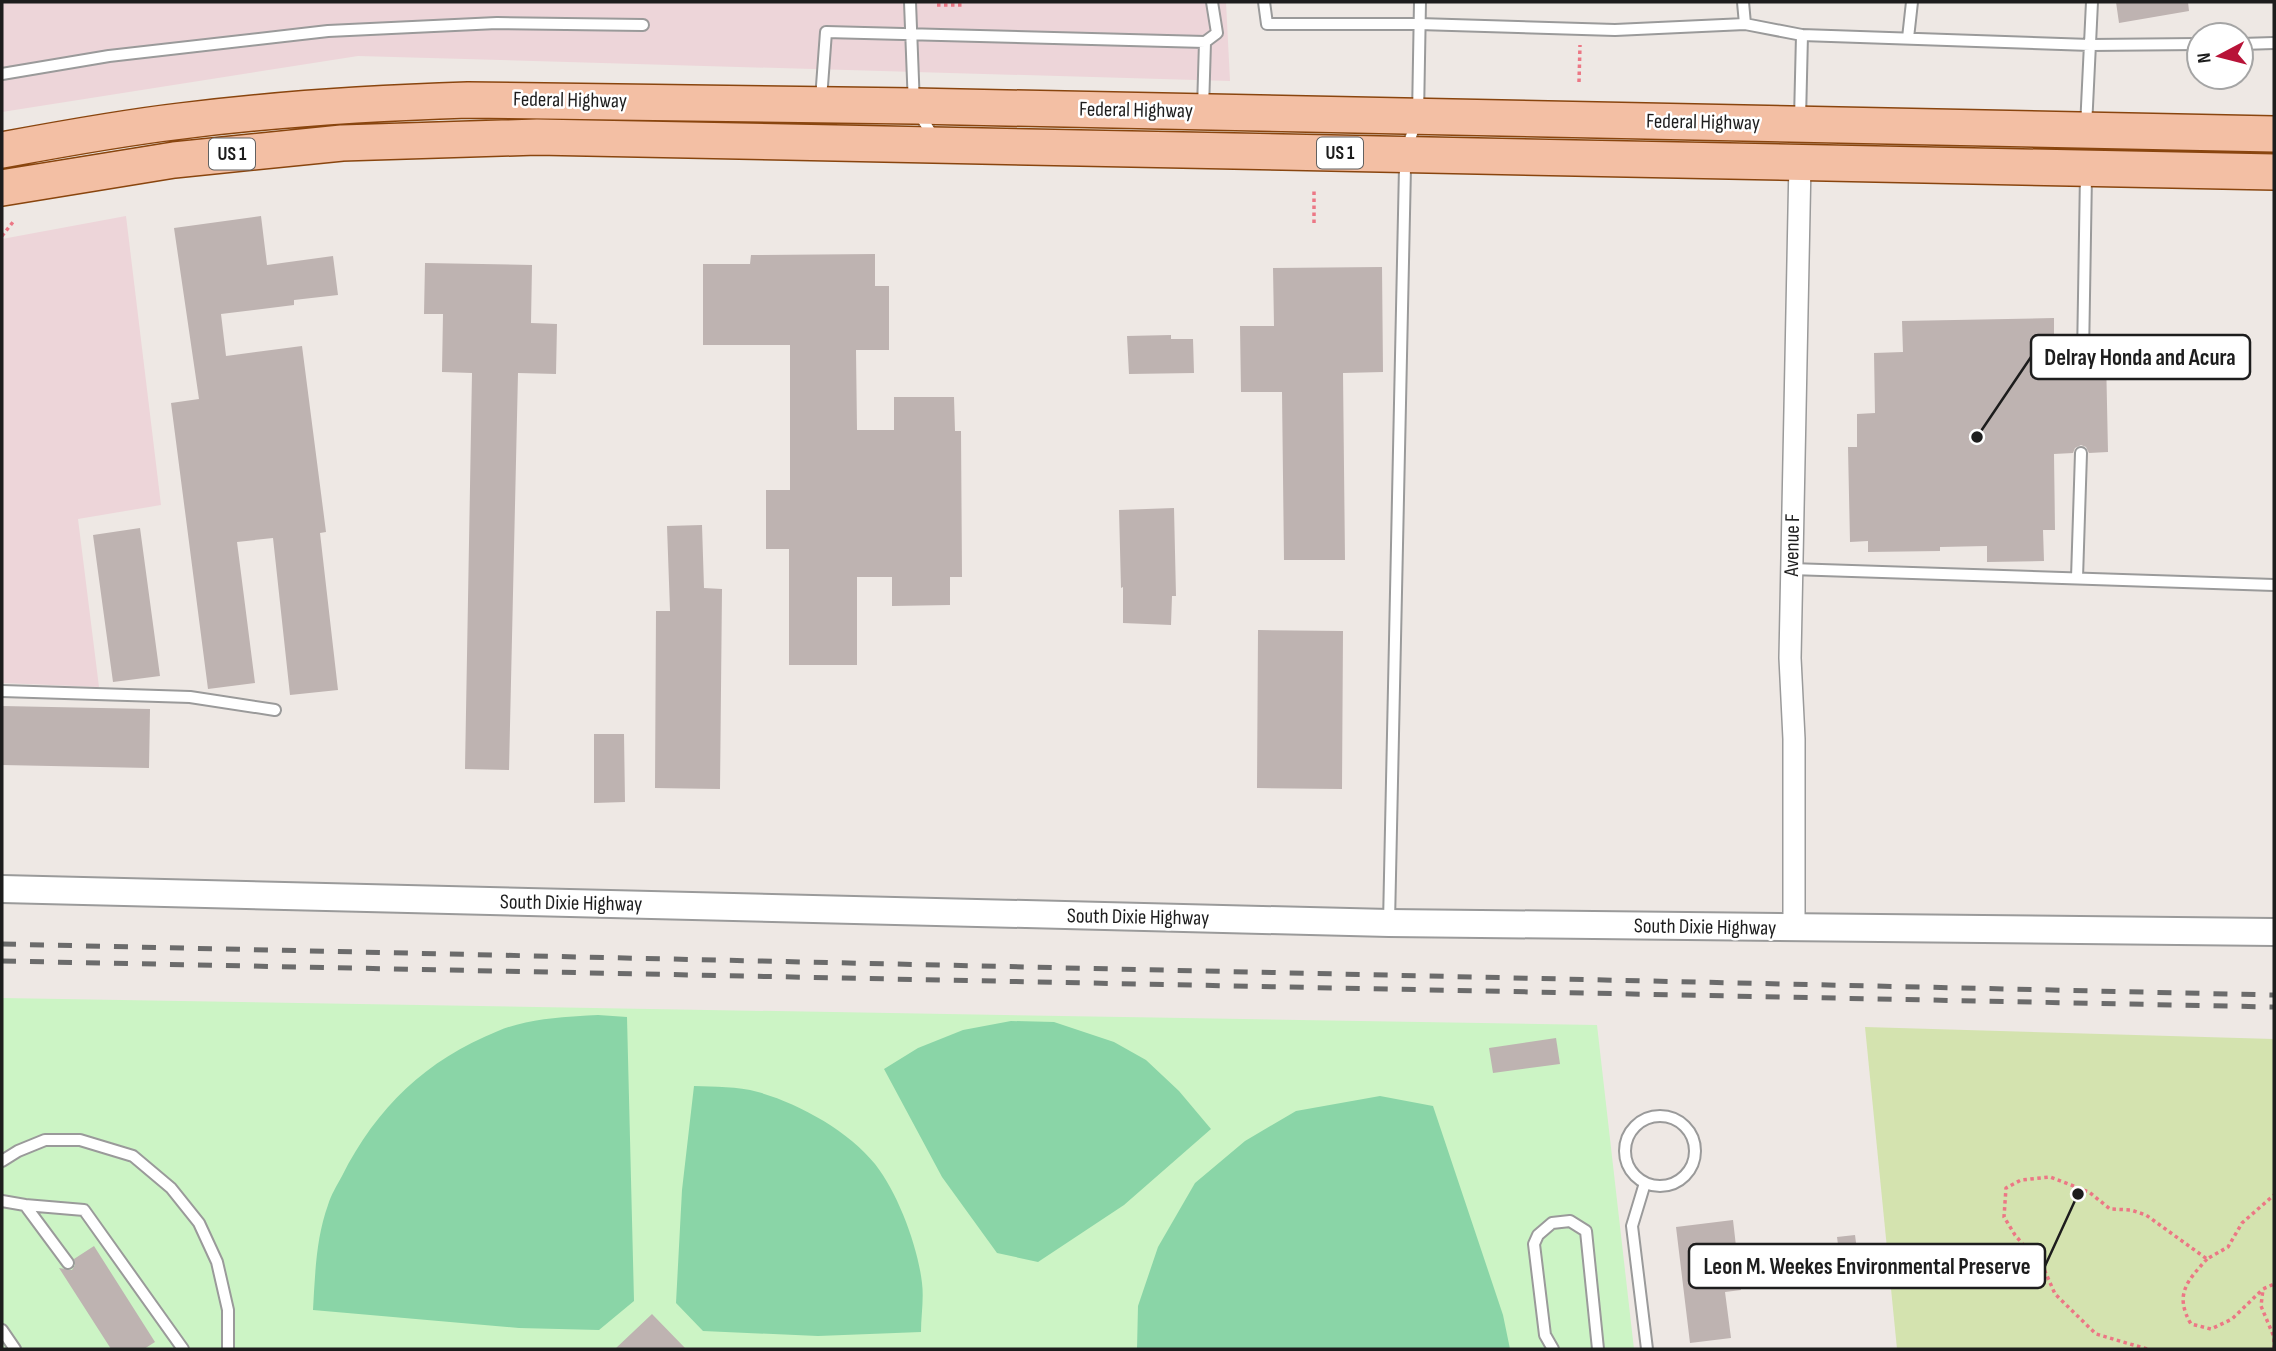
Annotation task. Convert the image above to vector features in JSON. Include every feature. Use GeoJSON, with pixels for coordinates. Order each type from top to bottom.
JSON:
{"type":"FeatureCollection","features":[{"type":"Feature","properties":{"kind":"main road","name":"Federal Highway"},"geometry":{"type":"LineString","coordinates":[[2,150],[180,121],[336,107],[468,100],[820,104],[2274,134]]}},
{"type":"Feature","properties":{"kind":"main road"},"geometry":{"type":"LineString","coordinates":[[300,147],[304,139],[336,107]]}},
{"type":"Feature","properties":{"kind":"main road","name":"Federal Highway"},"geometry":{"type":"LineString","coordinates":[[2,188],[174,160],[300,147],[537,137],[2274,172]]}},
{"type":"Feature","properties":{"kind":"street","name":"Avenue F"},"geometry":{"type":"LineString","coordinates":[[1794,928],[1794,739],[1790,658],[1800,162]]}},
{"type":"Feature","properties":{"kind":"street","name":"South Dixie Highway"},"geometry":{"type":"LineString","coordinates":[[2,889],[1389,923],[2274,932]]}},
{"type":"Feature","properties":{"kind":"lane"},"geometry":{"type":"LineString","coordinates":[[910,2],[914,106],[938,144]]}},
{"type":"Feature","properties":{"kind":"lane"},"geometry":{"type":"LineString","coordinates":[[820,104],[826,32],[1205,42],[1217,33],[1212,2]]}},
{"type":"Feature","properties":{"kind":"lane"},"geometry":{"type":"LineString","coordinates":[[1264,2],[1267,24],[1419,24],[1615,30],[1745,24],[1802,35],[2090,45],[2185,44]]}},
{"type":"Feature","properties":{"kind":"lane"},"geometry":{"type":"LineString","coordinates":[[1389,923],[1405,154],[1418,116],[1420,2]]}},
{"type":"Feature","properties":{"kind":"lane"},"geometry":{"type":"LineString","coordinates":[[1743,2],[1745,24]]}},
{"type":"Feature","properties":{"kind":"lane"},"geometry":{"type":"LineString","coordinates":[[1908,38],[1912,2]]}},
{"type":"Feature","properties":{"kind":"lane"},"geometry":{"type":"LineString","coordinates":[[2085,130],[2092,2]]}},
{"type":"Feature","properties":{"kind":"lane"},"geometry":{"type":"LineString","coordinates":[[2,74],[109,56],[328,31],[497,23],[643,25]]}},
{"type":"Feature","properties":{"kind":"lane"},"geometry":{"type":"LineString","coordinates":[[1800,124],[1802,35]]}},
{"type":"Feature","properties":{"kind":"lane"},"geometry":{"type":"LineString","coordinates":[[1203,112],[1205,42]]}},
{"type":"Feature","properties":{"kind":"lane"},"geometry":{"type":"LineString","coordinates":[[2255,44],[2274,43]]}},
{"type":"Feature","properties":{"kind":"lane"},"geometry":{"type":"LineString","coordinates":[[2083,356],[2086,168]]}},
{"type":"Feature","properties":{"kind":"lane"},"geometry":{"type":"LineString","coordinates":[[2077,578],[2081,453]]}},
{"type":"Feature","properties":{"kind":"lane"},"geometry":{"type":"LineString","coordinates":[[1791,569],[2274,585]]}},
{"type":"Feature","properties":{"kind":"lane"},"geometry":{"type":"LineString","coordinates":[[2,691],[190,697],[275,710]]}},
{"type":"Feature","properties":{"kind":"lane"},"geometry":{"type":"LineString","coordinates":[[1656,1116],[1675,1119],[1690,1133],[1694,1142],[1695,1152],[1689,1171],[1682,1178],[1664,1186],[1644,1183],[1630,1170],[1626,1160],[1626,1140],[1631,1131],[1646,1119],[1656,1116]]}},
{"type":"Feature","properties":{"kind":"lane"},"geometry":{"type":"LineString","coordinates":[[2,1161],[45,1140],[80,1140],[133,1156],[172,1188],[199,1223],[217,1262],[228,1310],[228,1349]]}},
{"type":"Feature","properties":{"kind":"lane"},"geometry":{"type":"LineString","coordinates":[[1644,1183],[1632,1226],[1647,1349]]}},
{"type":"Feature","properties":{"kind":"lane"},"geometry":{"type":"LineString","coordinates":[[2,1201],[84,1210],[183,1349]]}},
{"type":"Feature","properties":{"kind":"lane"},"geometry":{"type":"LineString","coordinates":[[25,1205],[68,1263]]}},
{"type":"Feature","properties":{"kind":"lane"},"geometry":{"type":"LineString","coordinates":[[1553,1349],[1545,1335],[1534,1244],[1544,1228],[1561,1221],[1570,1221],[1586,1231],[1598,1349]]}},
{"type":"Feature","properties":{"kind":"lane"},"geometry":{"type":"LineString","coordinates":[[2,1330],[15,1349]]}},
{"type":"Feature","properties":{"kind":"path"},"geometry":{"type":"LineString","coordinates":[[937,5],[965,5]]}},
{"type":"Feature","properties":{"kind":"path"},"geometry":{"type":"LineString","coordinates":[[1579,82],[1580,46]]}},
{"type":"Feature","properties":{"kind":"path"},"geometry":{"type":"LineString","coordinates":[[1314,190],[1314,223]]}},
{"type":"Feature","properties":{"kind":"path"},"geometry":{"type":"LineString","coordinates":[[2,236],[13,222]]}},
{"type":"Feature","properties":{"kind":"path"},"geometry":{"type":"LineString","coordinates":[[2147,1349],[2096,1334],[2055,1294],[2044,1269],[2015,1235],[2004,1217],[2006,1188],[2021,1180],[2050,1177],[2089,1192],[2110,1209],[2147,1214],[2207,1259]]}},
{"type":"Feature","properties":{"kind":"path"},"geometry":{"type":"LineString","coordinates":[[2274,1195],[2242,1223],[2228,1247],[2207,1259],[2192,1276],[2183,1291],[2183,1311],[2191,1324],[2211,1329],[2232,1319],[2263,1289],[2274,1284]]}},
{"type":"Feature","properties":{"kind":"path"},"geometry":{"type":"LineString","coordinates":[[2263,1289],[2262,1306],[2274,1338],[2274,1349]]}},
{"type":"Feature","properties":{"kind":"shaded area"},"geometry":{"type":"Polygon","coordinates":[[[2,2],[1226,2],[1230,81],[358,56],[2,112],[2,2]]]}},
{"type":"Feature","properties":{"kind":"shaded area"},"geometry":{"type":"Polygon","coordinates":[[[126,216],[161,505],[78,519],[99,687],[2,683],[2,239],[126,216]]]}},
{"type":"Feature","properties":{"kind":"green space"},"geometry":{"type":"Polygon","coordinates":[[[2,998],[1597,1025],[1634,1349],[2,1349],[2,998]]]}},
{"type":"Feature","properties":{"kind":"green space"},"geometry":{"type":"Polygon","coordinates":[[[598,1015],[627,1017],[634,1301],[599,1330],[519,1328],[313,1310],[315,1270],[329,1201],[371,1128],[406,1088],[448,1056],[498,1031],[535,1021],[598,1015]]]}},
{"type":"Feature","properties":{"kind":"green space"},"geometry":{"type":"Polygon","coordinates":[[[1011,1021],[1054,1022],[1114,1042],[1146,1060],[1179,1091],[1211,1129],[1124,1205],[1038,1262],[997,1253],[942,1177],[884,1069],[918,1048],[963,1030],[1011,1021]]]}},
{"type":"Feature","properties":{"kind":"green space"},"geometry":{"type":"Polygon","coordinates":[[[1865,1027],[2274,1039],[2274,1349],[1897,1349],[1865,1027]]]}},
{"type":"Feature","properties":{"kind":"green space"},"geometry":{"type":"Polygon","coordinates":[[[694,1086],[742,1089],[790,1103],[822,1120],[864,1152],[891,1190],[911,1237],[922,1283],[921,1332],[818,1336],[703,1331],[676,1303],[682,1190],[694,1086]]]}},
{"type":"Feature","properties":{"kind":"green space"},"geometry":{"type":"Polygon","coordinates":[[[1380,1096],[1433,1106],[1503,1315],[1510,1349],[1137,1349],[1138,1306],[1158,1247],[1195,1183],[1245,1141],[1296,1111],[1380,1096]]]}},
{"type":"Feature","properties":{"kind":"building"},"geometry":{"type":"Polygon","coordinates":[[[2116,2],[2188,2],[2189,11],[2119,23],[2116,2]]]}},
{"type":"Feature","properties":{"kind":"building"},"geometry":{"type":"Polygon","coordinates":[[[261,216],[267,265],[333,256],[338,295],[294,300],[294,305],[221,314],[226,356],[302,346],[326,532],[320,533],[338,690],[290,695],[273,538],[237,542],[255,683],[208,689],[171,403],[199,399],[174,228],[261,216]]]}},
{"type":"Feature","properties":{"kind":"building"},"geometry":{"type":"Polygon","coordinates":[[[875,254],[875,286],[889,286],[889,350],[856,350],[857,430],[894,430],[894,397],[954,397],[955,431],[961,431],[962,577],[950,577],[950,605],[892,606],[892,577],[857,577],[857,665],[789,665],[789,549],[766,549],[766,490],[790,490],[790,345],[703,345],[703,264],[750,264],[751,255],[875,254]]]}},
{"type":"Feature","properties":{"kind":"building"},"geometry":{"type":"Polygon","coordinates":[[[425,263],[532,265],[531,323],[557,324],[556,374],[518,373],[509,770],[465,769],[472,373],[442,372],[443,314],[424,314],[425,263]]]}},
{"type":"Feature","properties":{"kind":"building"},"geometry":{"type":"Polygon","coordinates":[[[1382,267],[1383,372],[1343,373],[1345,560],[1284,560],[1282,392],[1241,392],[1240,326],[1274,326],[1273,268],[1382,267]]]}},
{"type":"Feature","properties":{"kind":"building"},"geometry":{"type":"Polygon","coordinates":[[[2054,318],[2054,357],[2075,357],[2078,363],[2084,365],[2089,362],[2091,356],[2106,356],[2108,452],[2089,453],[2086,447],[2081,445],[2075,448],[2073,453],[2054,454],[2055,530],[2043,530],[2044,561],[1987,562],[1987,546],[1940,547],[1940,551],[1868,552],[1868,541],[1850,542],[1848,447],[1857,447],[1857,414],[1875,413],[1874,353],[1903,352],[1902,321],[2054,318]]]}},
{"type":"Feature","properties":{"kind":"building"},"geometry":{"type":"Polygon","coordinates":[[[1171,335],[1171,339],[1193,339],[1194,373],[1129,374],[1127,336],[1171,335]]]}},
{"type":"Feature","properties":{"kind":"building"},"geometry":{"type":"Polygon","coordinates":[[[1174,508],[1176,596],[1172,596],[1171,625],[1123,623],[1119,510],[1174,508]]]}},
{"type":"Feature","properties":{"kind":"building"},"geometry":{"type":"Polygon","coordinates":[[[702,525],[704,588],[722,589],[720,789],[655,788],[656,611],[670,611],[667,526],[702,525]]]}},
{"type":"Feature","properties":{"kind":"building"},"geometry":{"type":"Polygon","coordinates":[[[140,528],[160,676],[113,682],[93,535],[140,528]]]}},
{"type":"Feature","properties":{"kind":"building"},"geometry":{"type":"Polygon","coordinates":[[[1258,630],[1343,631],[1342,789],[1257,788],[1258,630]]]}},
{"type":"Feature","properties":{"kind":"building"},"geometry":{"type":"Polygon","coordinates":[[[2,706],[150,709],[149,768],[2,765],[2,706]]]}},
{"type":"Feature","properties":{"kind":"building"},"geometry":{"type":"Polygon","coordinates":[[[594,734],[624,734],[625,802],[594,803],[594,734]]]}},
{"type":"Feature","properties":{"kind":"building"},"geometry":{"type":"Polygon","coordinates":[[[1556,1038],[1560,1064],[1493,1073],[1489,1048],[1556,1038]]]}},
{"type":"Feature","properties":{"kind":"building"},"geometry":{"type":"Polygon","coordinates":[[[1733,1220],[1741,1290],[1725,1292],[1731,1338],[1690,1343],[1676,1227],[1733,1220]]]}},
{"type":"Feature","properties":{"kind":"building"},"geometry":{"type":"Polygon","coordinates":[[[1855,1235],[1861,1280],[1843,1283],[1837,1237],[1855,1235]]]}},
{"type":"Feature","properties":{"kind":"building"},"geometry":{"type":"Polygon","coordinates":[[[94,1246],[155,1342],[144,1349],[111,1349],[59,1268],[72,1270],[74,1259],[94,1246]]]}},
{"type":"Feature","properties":{"kind":"building"},"geometry":{"type":"Polygon","coordinates":[[[652,1314],[686,1349],[615,1349],[652,1314]]]}},
{"type":"Feature","properties":{"kind":"railway"},"geometry":{"type":"LineString","coordinates":[[2,944],[2274,995]]}},
{"type":"Feature","properties":{"kind":"railway"},"geometry":{"type":"LineString","coordinates":[[2,961],[2274,1007]]}},
{"type":"Feature","properties":{"kind":"place","name":"Delray Honda and Acura"},"geometry":{"type":"Point","coordinates":[1977,437]}},
{"type":"Feature","properties":{"kind":"place","name":"Leon M. Weekes Environmental Preserve"},"geometry":{"type":"Point","coordinates":[2078,1194]}}]}
